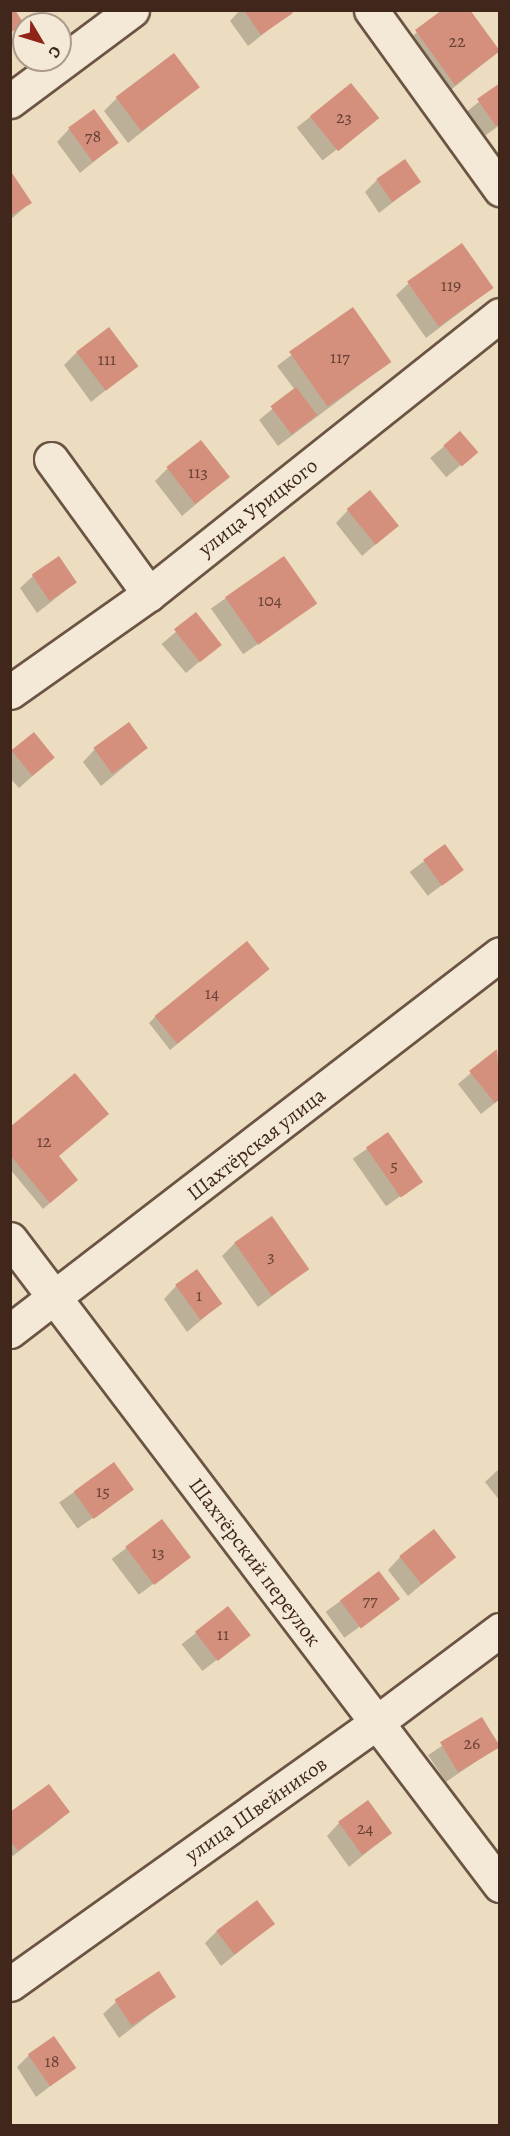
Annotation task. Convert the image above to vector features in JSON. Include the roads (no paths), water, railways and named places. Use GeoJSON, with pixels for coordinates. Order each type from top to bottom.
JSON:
{"type":"FeatureCollection","features":[{"type":"Feature","properties":{"kind":"street"},"geometry":{"type":"LineString","coordinates":[[10,101],[132,10]]}},
{"type":"Feature","properties":{"kind":"street"},"geometry":{"type":"LineString","coordinates":[[371,10],[500,189]]}},
{"type":"Feature","properties":{"kind":"street","name":"улица Урицкого"},"geometry":{"type":"LineString","coordinates":[[10,692],[149,594],[500,315]]}},
{"type":"Feature","properties":{"kind":"street"},"geometry":{"type":"LineString","coordinates":[[51,459],[149,594]]}},
{"type":"Feature","properties":{"kind":"street","name":"Шахтёрская улица"},"geometry":{"type":"LineString","coordinates":[[10,1331],[56,1299],[500,954]]}},
{"type":"Feature","properties":{"kind":"street","name":"Шахтёрский переулок"},"geometry":{"type":"LineString","coordinates":[[10,1239],[500,1885]]}},
{"type":"Feature","properties":{"kind":"street","name":"улица Швейников"},"geometry":{"type":"LineString","coordinates":[[10,1984],[377,1722],[500,1630]]}}]}
